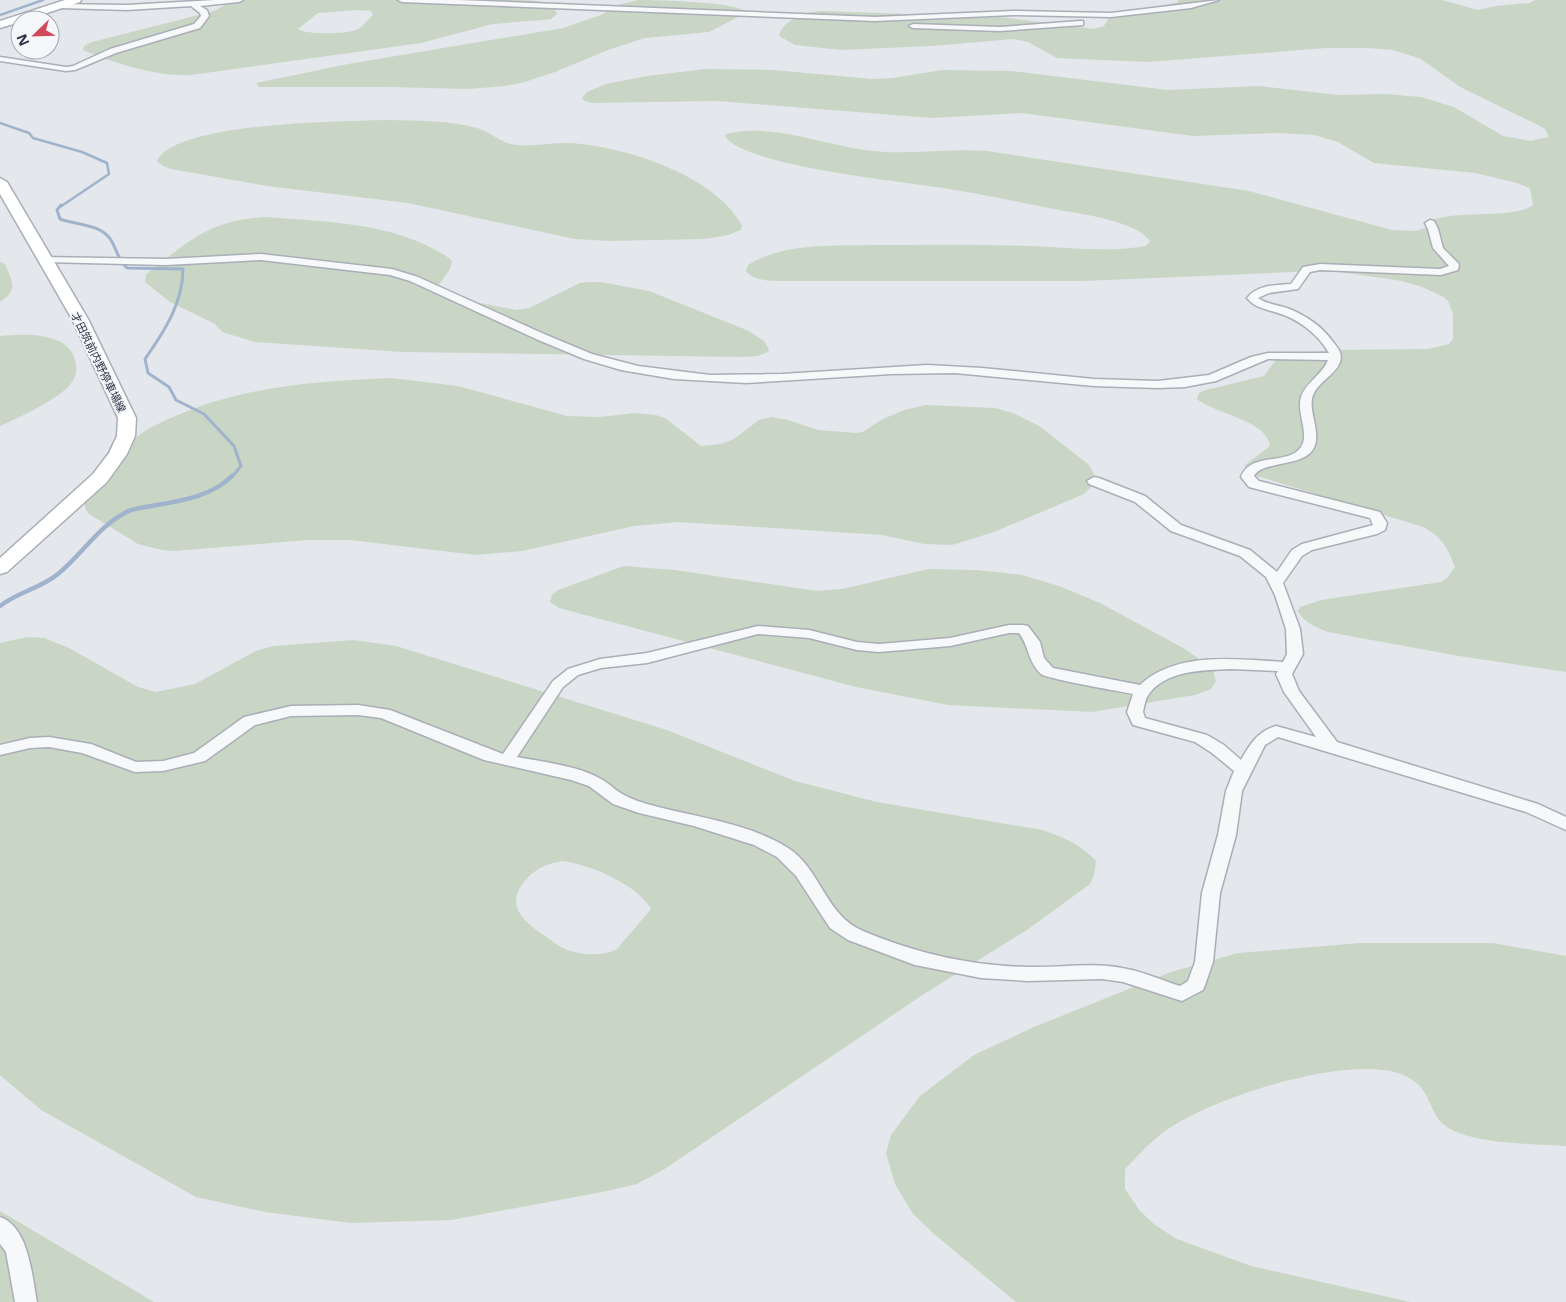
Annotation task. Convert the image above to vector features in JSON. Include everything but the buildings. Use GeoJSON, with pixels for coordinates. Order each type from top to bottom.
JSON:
{"type":"FeatureCollection","features":[{"type":"Feature","properties":{"kind":"main road"},"geometry":{"type":"LineString","coordinates":[[0,25],[76,0]]}},
{"type":"Feature","properties":{"kind":"main road","name":"才田筑前内野停車場線"},"geometry":{"type":"LineString","coordinates":[[0,182],[80,319],[127,418],[126,436],[118,454],[100,478],[0,568]]}},
{"type":"Feature","properties":{"kind":"street"},"geometry":{"type":"LineString","coordinates":[[60,6],[92,8],[194,5],[238,0]]}},
{"type":"Feature","properties":{"kind":"street"},"geometry":{"type":"LineString","coordinates":[[402,0],[884,19],[1013,13],[1112,15],[1191,6],[1215,0]]}},
{"type":"Feature","properties":{"kind":"street"},"geometry":{"type":"LineString","coordinates":[[558,6],[564,0]]}},
{"type":"Feature","properties":{"kind":"street"},"geometry":{"type":"LineString","coordinates":[[0,59],[66,69],[75,68],[112,52],[197,26],[205,16],[204,12],[194,5]]}},
{"type":"Feature","properties":{"kind":"street"},"geometry":{"type":"LineString","coordinates":[[884,19],[922,27],[1017,28],[1183,15],[1188,13],[1191,6]]}},
{"type":"Feature","properties":{"kind":"street"},"geometry":{"type":"LineString","coordinates":[[1276,582],[1297,553],[1307,547],[1380,527],[1380,523],[1374,515],[1254,484],[1247,477],[1249,472],[1255,468],[1298,456],[1306,450],[1310,441],[1306,399],[1312,387],[1334,363],[1334,352],[1311,326],[1293,315],[1258,304],[1252,298],[1262,291],[1294,287],[1307,269],[1320,266],[1441,272],[1450,270],[1454,268],[1454,264],[1434,242],[1435,229],[1430,223]]}},
{"type":"Feature","properties":{"kind":"street"},"geometry":{"type":"LineString","coordinates":[[45,259],[166,262],[261,257],[392,272],[414,279],[554,344],[611,364],[679,376],[774,379],[927,369],[971,371],[1112,384],[1149,385],[1220,376],[1252,360],[1268,356],[1334,356]]}},
{"type":"Feature","properties":{"kind":"street"},"geometry":{"type":"LineString","coordinates":[[1094,481],[1140,499],[1176,528],[1245,553],[1272,576],[1276,582],[1293,629],[1295,654],[1284,674],[1292,692],[1331,746]]}},
{"type":"Feature","properties":{"kind":"street"},"geometry":{"type":"LineString","coordinates":[[507,760],[558,684],[573,672],[600,664],[647,658],[758,630],[809,634],[857,646],[879,648],[950,642],[1010,629],[1023,629],[1033,642],[1037,659],[1048,672],[1144,691]]}},
{"type":"Feature","properties":{"kind":"street"},"geometry":{"type":"LineString","coordinates":[[1243,770],[1209,742],[1186,734],[1148,725],[1139,720],[1135,712],[1141,693],[1153,680],[1199,665],[1220,663],[1288,667]]}},
{"type":"Feature","properties":{"kind":"street"},"geometry":{"type":"LineString","coordinates":[[0,750],[30,743],[49,742],[84,748],[135,767],[163,766],[199,757],[250,721],[291,711],[358,710],[384,714],[490,756],[575,775],[595,782],[619,800],[636,806],[760,841],[783,854],[802,872],[836,923],[854,935],[922,960],[981,970],[1028,974],[1102,972],[1124,974],[1182,994],[1196,985],[1204,962],[1211,893],[1227,835],[1234,790],[1259,742],[1276,731],[1532,808],[1566,824]]}},
{"type":"Feature","properties":{"kind":"street"},"geometry":{"type":"LineString","coordinates":[[0,1226],[16,1249],[26,1302]]}},
{"type":"Feature","properties":{"kind":"green space"},"geometry":{"type":"Polygon","coordinates":[[[234,0],[522,0],[547,4],[555,9],[557,14],[551,19],[493,24],[421,43],[191,75],[164,74],[136,68],[83,50],[84,46],[92,42],[214,11],[234,0]],[[371,11],[318,13],[298,29],[317,33],[351,31],[358,29],[373,15],[371,11]]]}},
{"type":"Feature","properties":{"kind":"green space"},"geometry":{"type":"Polygon","coordinates":[[[638,0],[723,5],[743,10],[744,14],[709,32],[645,38],[608,50],[555,72],[525,82],[505,86],[469,89],[259,87],[256,83],[348,64],[563,28],[601,15],[617,5],[638,0]]]}},
{"type":"Feature","properties":{"kind":"green space"},"geometry":{"type":"Polygon","coordinates":[[[1178,0],[1442,0],[1478,10],[1496,6],[1530,3],[1535,0],[1566,0],[1566,672],[1459,656],[1328,632],[1307,622],[1298,611],[1300,607],[1321,600],[1441,582],[1447,578],[1455,567],[1440,539],[1423,527],[1254,475],[1245,468],[1245,465],[1270,446],[1267,437],[1260,430],[1239,418],[1197,399],[1199,393],[1206,390],[1264,376],[1276,360],[1282,356],[1330,350],[1429,349],[1449,344],[1453,339],[1453,314],[1448,301],[1442,296],[1402,281],[1340,272],[1294,272],[1083,281],[777,281],[760,279],[753,277],[746,271],[748,265],[776,253],[807,247],[969,245],[1117,249],[1146,246],[1150,241],[1133,228],[1094,216],[967,192],[857,176],[789,163],[737,146],[725,136],[726,134],[744,131],[761,131],[880,152],[987,151],[1249,191],[1392,230],[1415,231],[1429,227],[1431,221],[1442,217],[1524,210],[1533,205],[1530,188],[1475,173],[1374,163],[1338,142],[1314,135],[1280,133],[1193,136],[1022,113],[932,118],[717,101],[592,103],[582,98],[587,92],[606,84],[647,76],[705,69],[773,70],[873,79],[893,78],[942,70],[1012,71],[1168,90],[1259,86],[1338,95],[1386,94],[1421,97],[1454,107],[1503,136],[1531,141],[1548,137],[1545,129],[1460,87],[1421,59],[1393,50],[1326,48],[1148,62],[1057,58],[1028,42],[1014,39],[932,46],[841,50],[795,45],[779,36],[781,30],[790,21],[808,13],[820,11],[1000,17],[1094,29],[1104,26],[1112,13],[1149,9],[1178,2],[1178,0]]]}},
{"type":"Feature","properties":{"kind":"green space"},"geometry":{"type":"Polygon","coordinates":[[[389,120],[433,121],[466,125],[481,129],[511,144],[568,143],[590,145],[640,157],[689,177],[710,191],[728,207],[742,225],[741,230],[728,235],[705,239],[609,241],[575,239],[408,203],[267,186],[171,169],[157,161],[170,148],[195,138],[227,131],[302,123],[389,120]]]}},
{"type":"Feature","properties":{"kind":"green space"},"geometry":{"type":"Polygon","coordinates":[[[265,217],[360,226],[406,237],[428,246],[452,261],[450,269],[438,286],[459,299],[517,310],[529,308],[580,283],[601,282],[649,291],[749,331],[764,341],[769,349],[768,352],[757,356],[742,357],[403,352],[255,342],[222,332],[215,324],[170,302],[145,282],[146,274],[200,235],[228,223],[265,217]]]}},
{"type":"Feature","properties":{"kind":"green space"},"geometry":{"type":"Polygon","coordinates":[[[0,262],[5,264],[12,281],[12,289],[10,294],[0,302],[0,262]]]}},
{"type":"Feature","properties":{"kind":"green space"},"geometry":{"type":"Polygon","coordinates":[[[32,335],[54,339],[71,351],[76,369],[72,382],[59,394],[39,407],[0,426],[0,336],[32,335]]]}},
{"type":"Feature","properties":{"kind":"green space"},"geometry":{"type":"Polygon","coordinates":[[[391,378],[458,386],[567,416],[599,417],[635,413],[656,415],[665,418],[701,446],[721,444],[734,439],[759,420],[772,417],[818,430],[856,433],[863,432],[881,420],[904,410],[926,405],[995,408],[1013,413],[1039,426],[1088,464],[1093,473],[1094,480],[1084,494],[994,532],[952,545],[924,544],[882,535],[679,522],[634,526],[522,551],[476,555],[350,540],[308,540],[174,551],[138,544],[89,514],[85,508],[85,502],[103,476],[130,443],[157,424],[178,415],[229,397],[256,391],[310,383],[391,378]]]}},
{"type":"Feature","properties":{"kind":"green space"},"geometry":{"type":"Polygon","coordinates":[[[624,566],[675,570],[817,591],[842,589],[928,569],[977,570],[1022,575],[1059,586],[1100,603],[1185,649],[1213,670],[1216,681],[1211,689],[1195,695],[1092,712],[948,705],[856,687],[559,608],[550,602],[552,595],[558,590],[624,566]]]}},
{"type":"Feature","properties":{"kind":"green space"},"geometry":{"type":"Polygon","coordinates":[[[27,637],[44,638],[69,648],[138,687],[156,692],[195,684],[258,650],[274,646],[354,640],[396,646],[667,730],[795,781],[877,802],[1042,830],[1071,842],[1090,855],[1096,861],[1094,875],[1090,884],[1027,930],[924,994],[663,1170],[637,1184],[451,1220],[351,1223],[265,1212],[196,1197],[41,1110],[0,1075],[0,643],[27,637]],[[563,861],[537,870],[528,877],[518,891],[517,907],[520,914],[531,926],[565,949],[577,953],[591,954],[611,952],[617,949],[651,909],[644,900],[624,884],[599,871],[563,861]]]}},
{"type":"Feature","properties":{"kind":"green space"},"geometry":{"type":"Polygon","coordinates":[[[1360,943],[1493,943],[1566,956],[1566,1146],[1487,1140],[1458,1133],[1440,1121],[1425,1092],[1412,1079],[1401,1074],[1377,1069],[1346,1070],[1312,1075],[1277,1084],[1209,1107],[1181,1121],[1155,1139],[1125,1169],[1125,1189],[1140,1211],[1155,1225],[1177,1239],[1251,1266],[1410,1302],[1016,1302],[934,1234],[913,1214],[895,1184],[886,1153],[891,1135],[920,1096],[974,1055],[1034,1027],[1171,972],[1238,953],[1360,943]]]}},
{"type":"Feature","properties":{"kind":"green space"},"geometry":{"type":"Polygon","coordinates":[[[0,1211],[154,1302],[0,1302],[0,1211]]]}},
{"type":"Feature","properties":{"kind":"waterway"},"geometry":{"type":"LineString","coordinates":[[0,15],[43,0]]}},
{"type":"Feature","properties":{"kind":"waterway"},"geometry":{"type":"LineString","coordinates":[[0,123],[29,133],[33,138],[82,152],[107,163],[109,174],[60,207]]}},
{"type":"Feature","properties":{"kind":"waterway"},"geometry":{"type":"LineString","coordinates":[[61,205],[57,210],[60,219],[95,228],[107,235],[127,268],[183,269],[180,294],[171,317],[145,359],[148,373],[169,387],[176,400],[204,414],[234,446],[241,466],[231,478]]}},
{"type":"Feature","properties":{"kind":"waterway"},"geometry":{"type":"LineString","coordinates":[[0,606],[58,574],[101,531],[120,516],[131,510],[198,496],[222,485],[232,476]]}}]}
